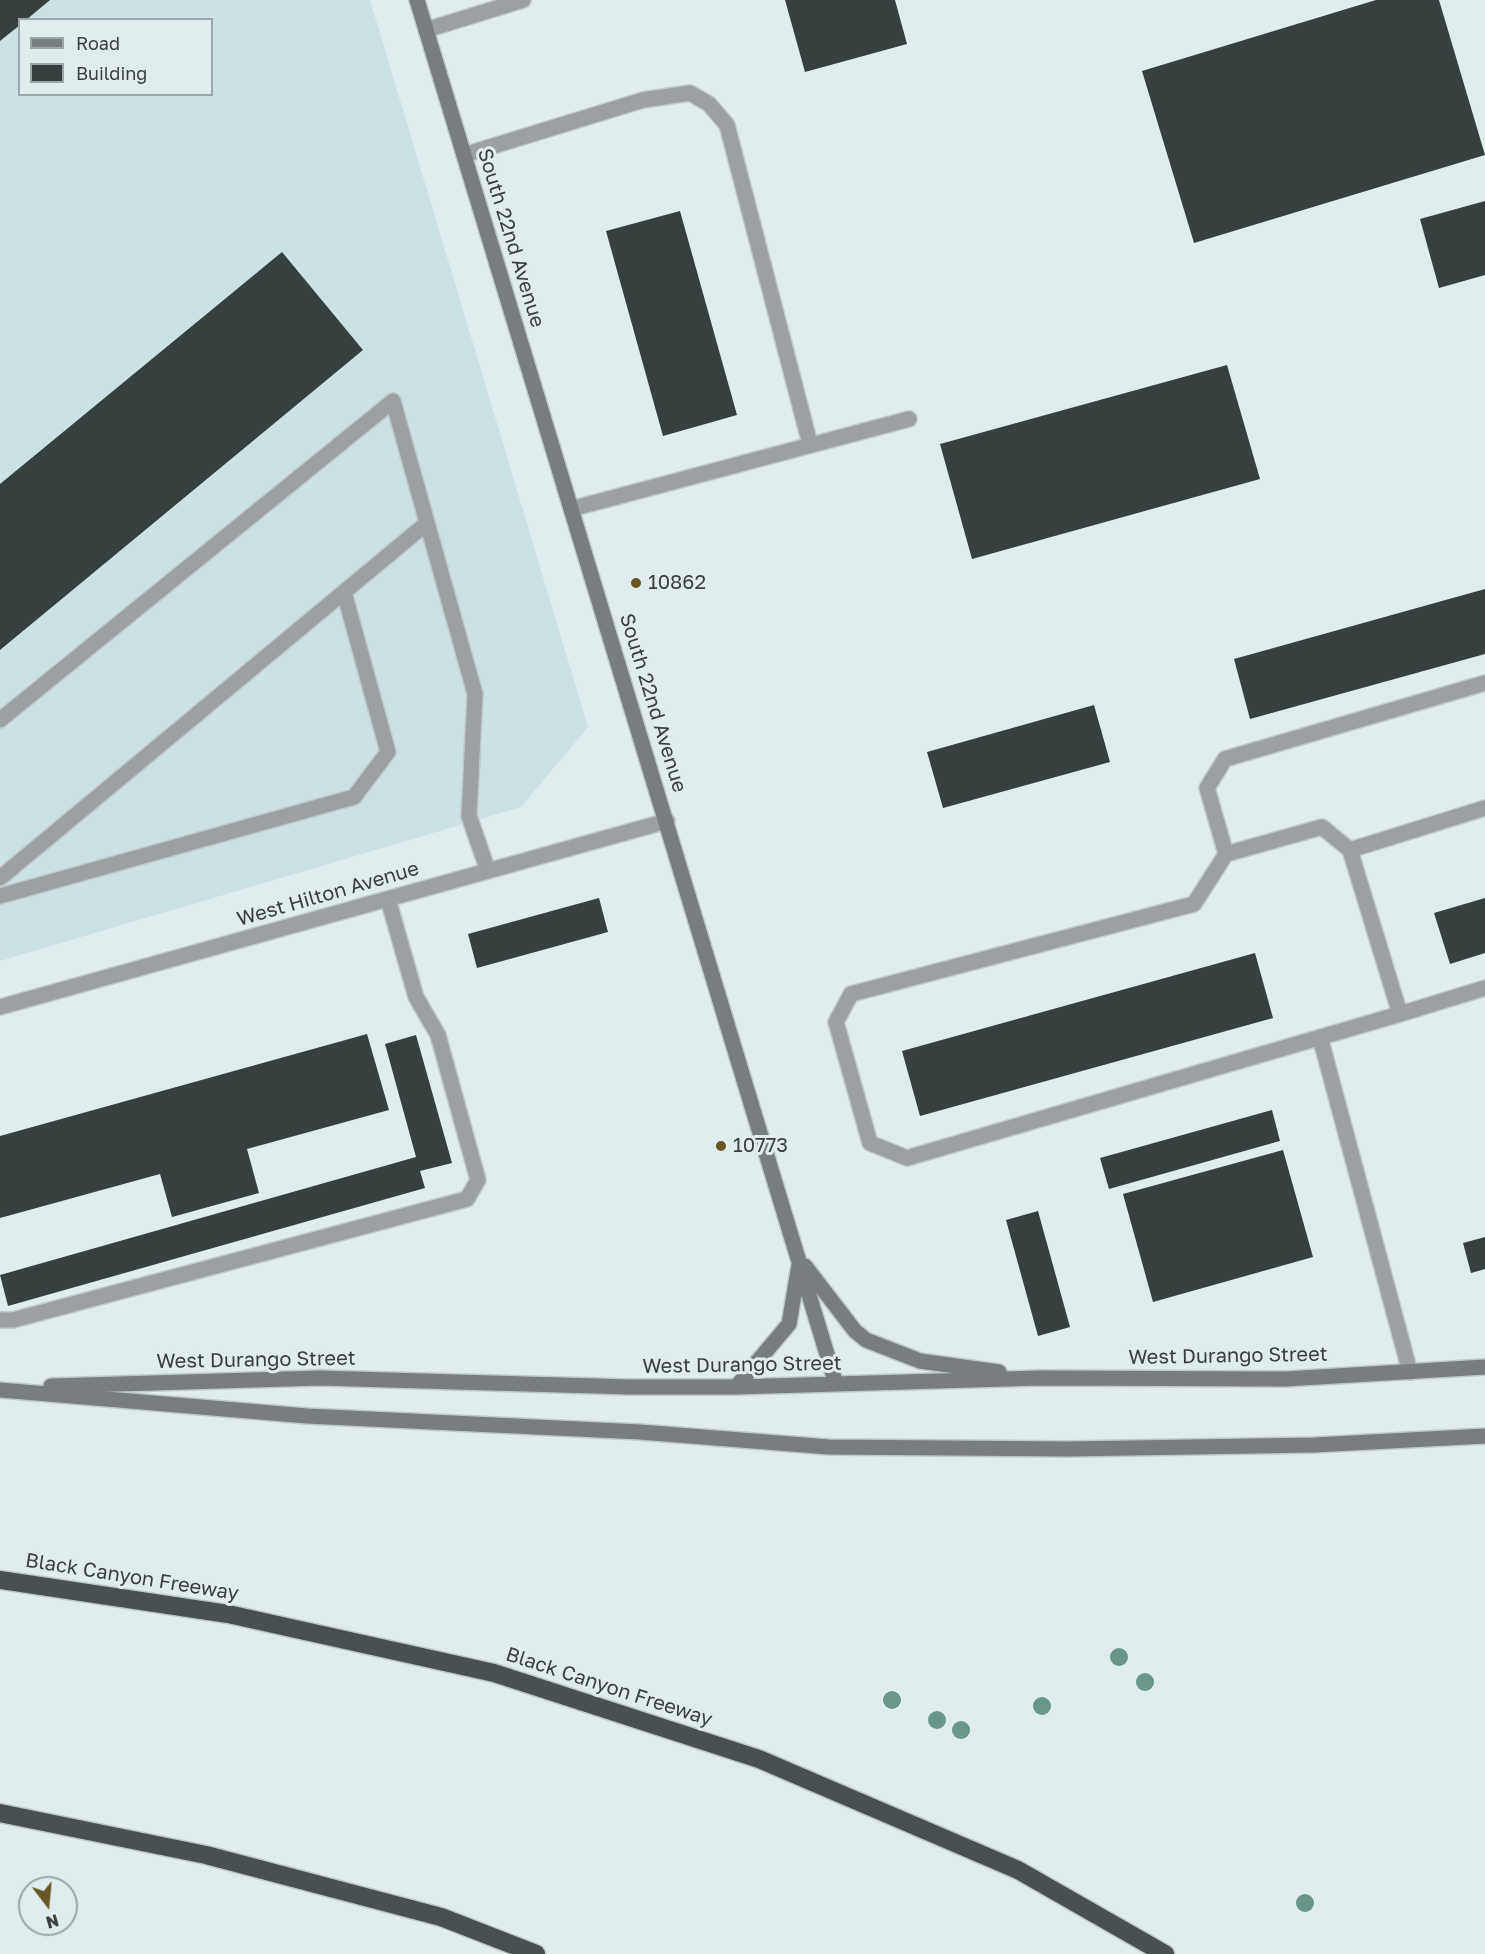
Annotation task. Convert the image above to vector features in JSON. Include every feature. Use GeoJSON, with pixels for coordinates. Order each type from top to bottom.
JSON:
{"type":"FeatureCollection","features":[{"type":"Feature","properties":{"kind":"highway","name":"Black Canyon Freeway"},"geometry":{"type":"LineString","coordinates":[[0,1580],[228,1614],[494,1673],[759,1759],[1018,1870],[1165,1954]]}},
{"type":"Feature","properties":{"kind":"highway"},"geometry":{"type":"LineString","coordinates":[[0,1814],[206,1855],[441,1917],[536,1954]]}},
{"type":"Feature","properties":{"kind":"main road","name":"South 22nd Avenue"},"geometry":{"type":"LineString","coordinates":[[417,0],[800,1258],[836,1384]]}},
{"type":"Feature","properties":{"kind":"main road"},"geometry":{"type":"LineString","coordinates":[[800,1258],[855,1331],[866,1340],[920,1361],[1039,1378]]}},
{"type":"Feature","properties":{"kind":"main road"},"geometry":{"type":"LineString","coordinates":[[735,1387],[789,1324],[800,1258]]}},
{"type":"Feature","properties":{"kind":"main road","name":"West Durango Street"},"geometry":{"type":"LineString","coordinates":[[0,1389],[320,1378],[629,1387],[735,1387],[1039,1378],[1286,1379],[1485,1367]]}},
{"type":"Feature","properties":{"kind":"main road"},"geometry":{"type":"LineString","coordinates":[[0,1389],[307,1416],[640,1432],[829,1447],[1069,1449],[1314,1445],[1485,1436]]}},
{"type":"Feature","properties":{"kind":"street"},"geometry":{"type":"LineString","coordinates":[[426,30],[523,0]]}},
{"type":"Feature","properties":{"kind":"street"},"geometry":{"type":"LineString","coordinates":[[464,155],[643,100],[690,93],[710,104],[727,125],[810,444]]}},
{"type":"Feature","properties":{"kind":"street"},"geometry":{"type":"LineString","coordinates":[[0,720],[393,401],[475,694],[469,816],[488,871]]}},
{"type":"Feature","properties":{"kind":"street"},"geometry":{"type":"LineString","coordinates":[[571,508],[909,419]]}},
{"type":"Feature","properties":{"kind":"street"},"geometry":{"type":"LineString","coordinates":[[0,878],[427,523]]}},
{"type":"Feature","properties":{"kind":"street"},"geometry":{"type":"LineString","coordinates":[[0,896],[354,797],[388,752],[344,592]]}},
{"type":"Feature","properties":{"kind":"street"},"geometry":{"type":"LineString","coordinates":[[1226,854],[1207,788],[1225,759],[1485,683]]}},
{"type":"Feature","properties":{"kind":"street"},"geometry":{"type":"LineString","coordinates":[[1350,850],[1485,808]]}},
{"type":"Feature","properties":{"kind":"street","name":"West Hilton Avenue"},"geometry":{"type":"LineString","coordinates":[[0,1007],[667,821]]}},
{"type":"Feature","properties":{"kind":"street"},"geometry":{"type":"LineString","coordinates":[[1400,1014],[1350,850],[1322,827],[1226,854],[1194,904],[851,994],[836,1022],[870,1143],[908,1158],[1400,1014],[1485,988]]}},
{"type":"Feature","properties":{"kind":"street"},"geometry":{"type":"LineString","coordinates":[[0,1320],[13,1320],[467,1199],[478,1180],[438,1035],[416,997],[388,899]]}},
{"type":"Feature","properties":{"kind":"street"},"geometry":{"type":"LineString","coordinates":[[1320,1037],[1410,1371]]}},
{"type":"Feature","properties":{"kind":"shaded area"},"geometry":{"type":"Polygon","coordinates":[[[0,0],[370,0],[588,727],[521,807],[0,961],[0,0]]]}},
{"type":"Feature","properties":{"kind":"building"},"geometry":{"type":"Polygon","coordinates":[[[0,0],[50,0],[28,18],[18,18],[18,27],[0,41],[0,0]]]}},
{"type":"Feature","properties":{"kind":"building"},"geometry":{"type":"Polygon","coordinates":[[[785,0],[895,0],[907,44],[805,72],[785,0]]]}},
{"type":"Feature","properties":{"kind":"building"},"geometry":{"type":"Polygon","coordinates":[[[1376,0],[1439,0],[1485,155],[1194,243],[1142,71],[1376,0]]]}},
{"type":"Feature","properties":{"kind":"building"},"geometry":{"type":"Polygon","coordinates":[[[1485,201],[1485,275],[1439,288],[1420,219],[1485,201]]]}},
{"type":"Feature","properties":{"kind":"building"},"geometry":{"type":"Polygon","coordinates":[[[680,211],[737,415],[663,436],[606,231],[680,211]]]}},
{"type":"Feature","properties":{"kind":"building"},"geometry":{"type":"Polygon","coordinates":[[[282,252],[363,350],[0,650],[0,484],[282,252]]]}},
{"type":"Feature","properties":{"kind":"building"},"geometry":{"type":"Polygon","coordinates":[[[1227,365],[1260,479],[972,559],[940,444],[1227,365]]]}},
{"type":"Feature","properties":{"kind":"building"},"geometry":{"type":"Polygon","coordinates":[[[1485,589],[1485,654],[1250,719],[1234,659],[1485,589]]]}},
{"type":"Feature","properties":{"kind":"building"},"geometry":{"type":"Polygon","coordinates":[[[1094,705],[1110,762],[943,808],[927,752],[1094,705]]]}},
{"type":"Feature","properties":{"kind":"building"},"geometry":{"type":"Polygon","coordinates":[[[599,898],[608,932],[477,968],[468,934],[599,898]]]}},
{"type":"Feature","properties":{"kind":"building"},"geometry":{"type":"Polygon","coordinates":[[[1485,898],[1485,953],[1450,964],[1434,913],[1485,898]]]}},
{"type":"Feature","properties":{"kind":"building"},"geometry":{"type":"Polygon","coordinates":[[[1255,953],[1273,1018],[920,1116],[902,1051],[1255,953]]]}},
{"type":"Feature","properties":{"kind":"building"},"geometry":{"type":"Polygon","coordinates":[[[367,1034],[389,1110],[247,1149],[259,1193],[172,1217],[160,1174],[0,1218],[0,1136],[367,1034]]]}},
{"type":"Feature","properties":{"kind":"building"},"geometry":{"type":"Polygon","coordinates":[[[416,1035],[452,1163],[420,1171],[425,1188],[8,1306],[0,1275],[416,1157],[385,1044],[416,1035]]]}},
{"type":"Feature","properties":{"kind":"building"},"geometry":{"type":"Polygon","coordinates":[[[1272,1110],[1280,1141],[1109,1189],[1100,1158],[1272,1110]]]}},
{"type":"Feature","properties":{"kind":"building"},"geometry":{"type":"Polygon","coordinates":[[[1283,1150],[1313,1257],[1153,1302],[1123,1194],[1283,1150]]]}},
{"type":"Feature","properties":{"kind":"building"},"geometry":{"type":"Polygon","coordinates":[[[1038,1211],[1070,1327],[1038,1336],[1006,1220],[1038,1211]]]}},
{"type":"Feature","properties":{"kind":"building"},"geometry":{"type":"Polygon","coordinates":[[[1485,1237],[1485,1269],[1471,1273],[1463,1243],[1485,1237]]]}},
{"type":"Feature","properties":{"kind":"place","name":"10862"},"geometry":{"type":"Point","coordinates":[636,583]}},
{"type":"Feature","properties":{"kind":"place","name":"10773"},"geometry":{"type":"Point","coordinates":[721,1146]}}]}
